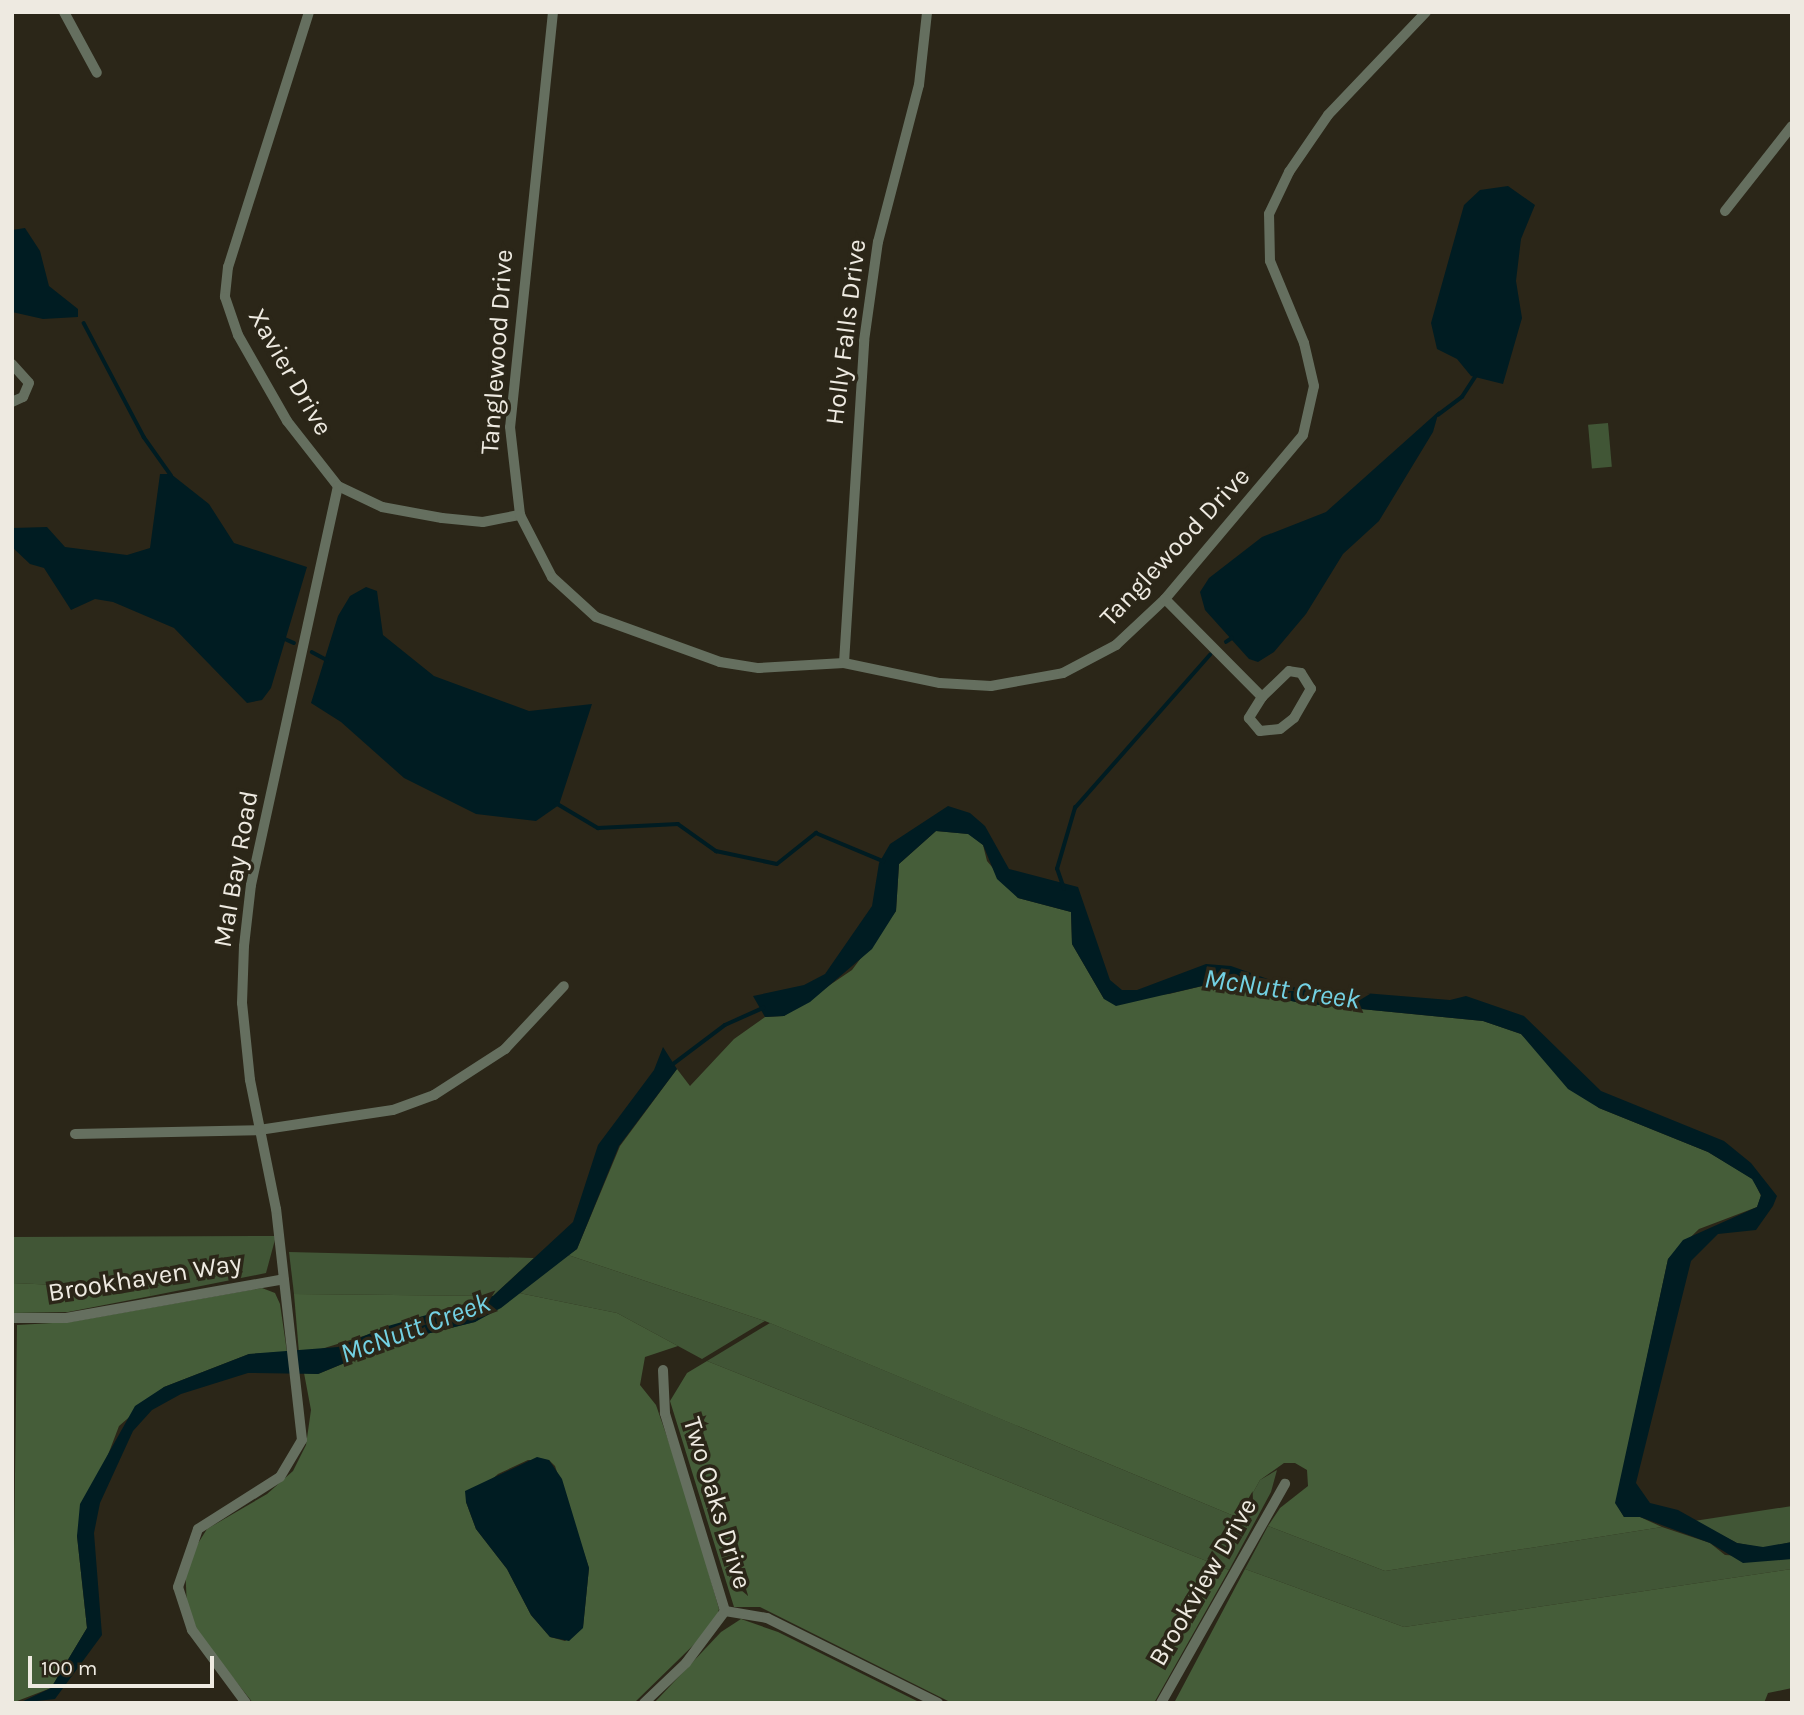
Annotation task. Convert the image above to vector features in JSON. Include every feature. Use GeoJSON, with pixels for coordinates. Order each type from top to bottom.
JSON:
{"type":"FeatureCollection","features":[{"type":"Feature","properties":{"kind":"street"},"geometry":{"type":"LineString","coordinates":[[64,12],[97,73]]}},
{"type":"Feature","properties":{"kind":"street","name":"Xavier Drive"},"geometry":{"type":"LineString","coordinates":[[309,12],[232,247],[225,297],[257,372],[302,444],[338,486],[382,507],[442,518],[483,522],[520,515]]}},
{"type":"Feature","properties":{"kind":"street","name":"Tanglewood Drive"},"geometry":{"type":"LineString","coordinates":[[553,12],[513,384],[511,460],[520,515],[565,593],[615,627],[740,666],[844,663],[967,686],[1039,679],[1098,658],[1165,599],[1280,467],[1309,423],[1310,363],[1267,249],[1273,202],[1328,114],[1426,12]]}},
{"type":"Feature","properties":{"kind":"street","name":"Holly Falls Drive"},"geometry":{"type":"LineString","coordinates":[[844,663],[864,341],[878,242],[919,86],[927,12]]}},
{"type":"Feature","properties":{"kind":"street"},"geometry":{"type":"LineString","coordinates":[[1725,211],[1792,126]]}},
{"type":"Feature","properties":{"kind":"street"},"geometry":{"type":"LineString","coordinates":[[12,364],[29,383],[23,397],[12,402]]}},
{"type":"Feature","properties":{"kind":"street","name":"Mal Bay Road"},"geometry":{"type":"LineString","coordinates":[[246,1703],[192,1630],[180,1598],[179,1576],[198,1529],[269,1486],[297,1455],[302,1440],[284,1279],[259,1130],[242,1003],[251,885],[338,486]]}},
{"type":"Feature","properties":{"kind":"street"},"geometry":{"type":"LineString","coordinates":[[1165,599],[1262,697]]}},
{"type":"Feature","properties":{"kind":"street"},"geometry":{"type":"LineString","coordinates":[[1289,671],[1301,673],[1311,690],[1294,719],[1272,731],[1260,731],[1249,718],[1262,697],[1289,671]]}},
{"type":"Feature","properties":{"kind":"street"},"geometry":{"type":"LineString","coordinates":[[75,1134],[259,1130],[393,1110],[434,1095],[505,1049],[564,986]]}},
{"type":"Feature","properties":{"kind":"street","name":"Brookhaven Way"},"geometry":{"type":"LineString","coordinates":[[12,1318],[66,1318],[284,1279]]}},
{"type":"Feature","properties":{"kind":"street","name":"Two Oaks Drive"},"geometry":{"type":"LineString","coordinates":[[645,1703],[686,1663],[725,1611],[665,1413],[663,1370]]}},
{"type":"Feature","properties":{"kind":"street","name":"Brookview Drive"},"geometry":{"type":"LineString","coordinates":[[1161,1703],[1285,1484]]}},
{"type":"Feature","properties":{"kind":"street"},"geometry":{"type":"LineString","coordinates":[[725,1611],[767,1618],[938,1703]]}},
{"type":"Feature","properties":{"kind":"green space"},"geometry":{"type":"Polygon","coordinates":[[[1608,423],[1612,467],[1592,469],[1588,425],[1608,423]]]}},
{"type":"Feature","properties":{"kind":"green space"},"geometry":{"type":"Polygon","coordinates":[[[936,831],[969,834],[983,845],[987,861],[1018,898],[1071,912],[1072,944],[1104,999],[1169,994],[1215,983],[1300,1003],[1483,1021],[1521,1034],[1599,1108],[1708,1152],[1753,1179],[1761,1196],[1757,1207],[1699,1229],[1668,1259],[1616,1503],[1624,1517],[1640,1517],[1662,1527],[1385,1571],[1268,1526],[1280,1508],[1308,1486],[1307,1470],[1295,1463],[1284,1463],[1260,1480],[1239,1518],[765,1321],[568,1255],[577,1249],[620,1146],[677,1069],[690,1086],[734,1039],[765,1017],[784,1016],[852,970],[896,911],[899,864],[936,831]]]}},
{"type":"Feature","properties":{"kind":"green space"},"geometry":{"type":"Polygon","coordinates":[[[276,1236],[266,1273],[151,1296],[148,1289],[12,1283],[12,1237],[276,1236]]]}},
{"type":"Feature","properties":{"kind":"green space"},"geometry":{"type":"Polygon","coordinates":[[[289,1252],[534,1258],[493,1296],[294,1294],[289,1252]]]}},
{"type":"Feature","properties":{"kind":"green space"},"geometry":{"type":"Polygon","coordinates":[[[568,1255],[765,1321],[702,1359],[617,1313],[519,1293],[568,1255]]]}},
{"type":"Feature","properties":{"kind":"green space"},"geometry":{"type":"Polygon","coordinates":[[[12,1283],[149,1289],[151,1296],[68,1312],[12,1313],[12,1283]]]}},
{"type":"Feature","properties":{"kind":"green space"},"geometry":{"type":"Polygon","coordinates":[[[262,1288],[275,1293],[280,1304],[287,1352],[249,1354],[164,1387],[119,1426],[77,1536],[87,1628],[51,1688],[12,1703],[17,1325],[70,1322],[262,1288]]]}},
{"type":"Feature","properties":{"kind":"green space"},"geometry":{"type":"Polygon","coordinates":[[[519,1293],[617,1313],[678,1346],[645,1357],[640,1385],[656,1405],[684,1486],[719,1609],[715,1624],[634,1703],[253,1703],[200,1636],[187,1608],[185,1564],[207,1529],[267,1494],[293,1471],[306,1445],[311,1410],[304,1373],[318,1374],[398,1341],[475,1322],[519,1293]],[[528,1460],[498,1474],[466,1502],[476,1529],[507,1569],[531,1615],[550,1637],[565,1641],[583,1627],[589,1568],[555,1466],[549,1460],[528,1460]]]}},
{"type":"Feature","properties":{"kind":"green space"},"geometry":{"type":"Polygon","coordinates":[[[294,1294],[493,1296],[305,1354],[299,1353],[294,1294]]]}},
{"type":"Feature","properties":{"kind":"green space"},"geometry":{"type":"Polygon","coordinates":[[[770,1323],[1239,1518],[1260,1480],[1277,1470],[1271,1492],[1229,1570],[707,1361],[770,1323]]]}},
{"type":"Feature","properties":{"kind":"green space"},"geometry":{"type":"Polygon","coordinates":[[[707,1361],[1229,1570],[1154,1703],[952,1703],[760,1607],[734,1607],[670,1401],[687,1373],[707,1361]]]}},
{"type":"Feature","properties":{"kind":"green space"},"geometry":{"type":"Polygon","coordinates":[[[1792,1506],[1792,1542],[1763,1548],[1737,1543],[1694,1521],[1792,1506]]]}},
{"type":"Feature","properties":{"kind":"green space"},"geometry":{"type":"Polygon","coordinates":[[[1268,1526],[1385,1571],[1662,1527],[1710,1543],[1725,1555],[1792,1559],[1792,1569],[1404,1627],[1245,1569],[1268,1526]]]}},
{"type":"Feature","properties":{"kind":"green space"},"geometry":{"type":"Polygon","coordinates":[[[1245,1569],[1404,1627],[1792,1569],[1792,1688],[1768,1693],[1764,1703],[1174,1703],[1245,1569]]]}},
{"type":"Feature","properties":{"kind":"green space"},"geometry":{"type":"Polygon","coordinates":[[[741,1619],[778,1632],[921,1703],[654,1703],[721,1632],[741,1619]]]}},
{"type":"Feature","properties":{"kind":"water"},"geometry":{"type":"Polygon","coordinates":[[[1508,186],[1535,205],[1521,239],[1516,281],[1522,318],[1503,384],[1471,376],[1457,359],[1437,349],[1431,323],[1464,205],[1480,190],[1508,186]]]}},
{"type":"Feature","properties":{"kind":"water"},"geometry":{"type":"Polygon","coordinates":[[[25,228],[40,251],[49,286],[78,309],[78,317],[43,319],[12,312],[12,230],[25,228]]]}},
{"type":"Feature","properties":{"kind":"water"},"geometry":{"type":"Polygon","coordinates":[[[1439,411],[1433,432],[1379,521],[1343,554],[1306,614],[1274,652],[1258,662],[1249,659],[1205,610],[1200,592],[1209,578],[1262,537],[1326,512],[1439,411]]]}},
{"type":"Feature","properties":{"kind":"water"},"geometry":{"type":"Polygon","coordinates":[[[160,474],[171,474],[209,504],[234,543],[307,567],[271,688],[262,700],[247,703],[174,628],[113,602],[95,599],[71,610],[44,568],[30,564],[12,547],[12,528],[47,527],[65,547],[127,555],[150,548],[160,474]]]}},
{"type":"Feature","properties":{"kind":"water"},"geometry":{"type":"Polygon","coordinates":[[[366,587],[377,591],[383,635],[434,676],[529,711],[592,704],[559,805],[536,821],[476,814],[404,778],[341,722],[311,703],[338,616],[350,596],[366,587]]]}},
{"type":"Feature","properties":{"kind":"water"},"geometry":{"type":"Polygon","coordinates":[[[948,806],[970,813],[985,826],[1009,869],[1078,887],[1110,980],[1122,990],[1137,990],[1206,964],[1231,966],[1290,987],[1450,1000],[1466,996],[1524,1016],[1601,1091],[1724,1141],[1751,1163],[1777,1196],[1756,1230],[1718,1234],[1691,1261],[1636,1483],[1650,1503],[1678,1510],[1737,1543],[1763,1547],[1792,1542],[1792,1559],[1743,1563],[1710,1543],[1640,1517],[1624,1517],[1615,1503],[1668,1259],[1683,1240],[1757,1207],[1761,1195],[1752,1179],[1708,1152],[1599,1108],[1568,1089],[1521,1034],[1483,1021],[1300,1003],[1215,983],[1116,1006],[1104,999],[1072,944],[1071,912],[1018,898],[997,879],[983,845],[968,834],[936,831],[899,864],[896,911],[872,949],[810,1002],[784,1016],[765,1017],[753,996],[804,985],[825,974],[872,906],[879,863],[890,844],[948,806]]]}},
{"type":"Feature","properties":{"kind":"water"},"geometry":{"type":"Polygon","coordinates":[[[663,1047],[677,1069],[619,1146],[577,1249],[501,1308],[475,1322],[398,1341],[318,1374],[248,1373],[181,1394],[152,1410],[133,1431],[100,1503],[94,1533],[102,1635],[55,1699],[19,1703],[51,1688],[87,1628],[77,1536],[80,1504],[135,1406],[164,1387],[249,1354],[338,1347],[388,1326],[493,1296],[573,1222],[598,1145],[654,1070],[663,1047]]]}},
{"type":"Feature","properties":{"kind":"water"},"geometry":{"type":"Polygon","coordinates":[[[537,1457],[549,1460],[562,1479],[589,1568],[583,1628],[569,1641],[550,1637],[531,1615],[507,1569],[476,1529],[466,1502],[465,1491],[537,1457]]]}},
{"type":"Feature","properties":{"kind":"waterway"},"geometry":{"type":"LineString","coordinates":[[84,323],[144,437],[171,475]]}},
{"type":"Feature","properties":{"kind":"waterway"},"geometry":{"type":"LineString","coordinates":[[1438,415],[1462,397],[1475,377]]}},
{"type":"Feature","properties":{"kind":"waterway"},"geometry":{"type":"LineString","coordinates":[[283,638],[294,643]]}},
{"type":"Feature","properties":{"kind":"waterway"},"geometry":{"type":"LineString","coordinates":[[1226,642],[1232,638]]}},
{"type":"Feature","properties":{"kind":"waterway"},"geometry":{"type":"LineString","coordinates":[[312,652],[327,660]]}},
{"type":"Feature","properties":{"kind":"waterway"},"geometry":{"type":"LineString","coordinates":[[1064,889],[1057,869],[1075,808],[1210,655]]}},
{"type":"Feature","properties":{"kind":"waterway"},"geometry":{"type":"LineString","coordinates":[[556,803],[598,828],[678,824],[716,851],[777,864],[816,833],[883,861]]}},
{"type":"Feature","properties":{"kind":"waterway","name":"McNutt Creek"},"geometry":{"type":"LineString","coordinates":[[672,1065],[725,1025],[763,1008]]}}]}
